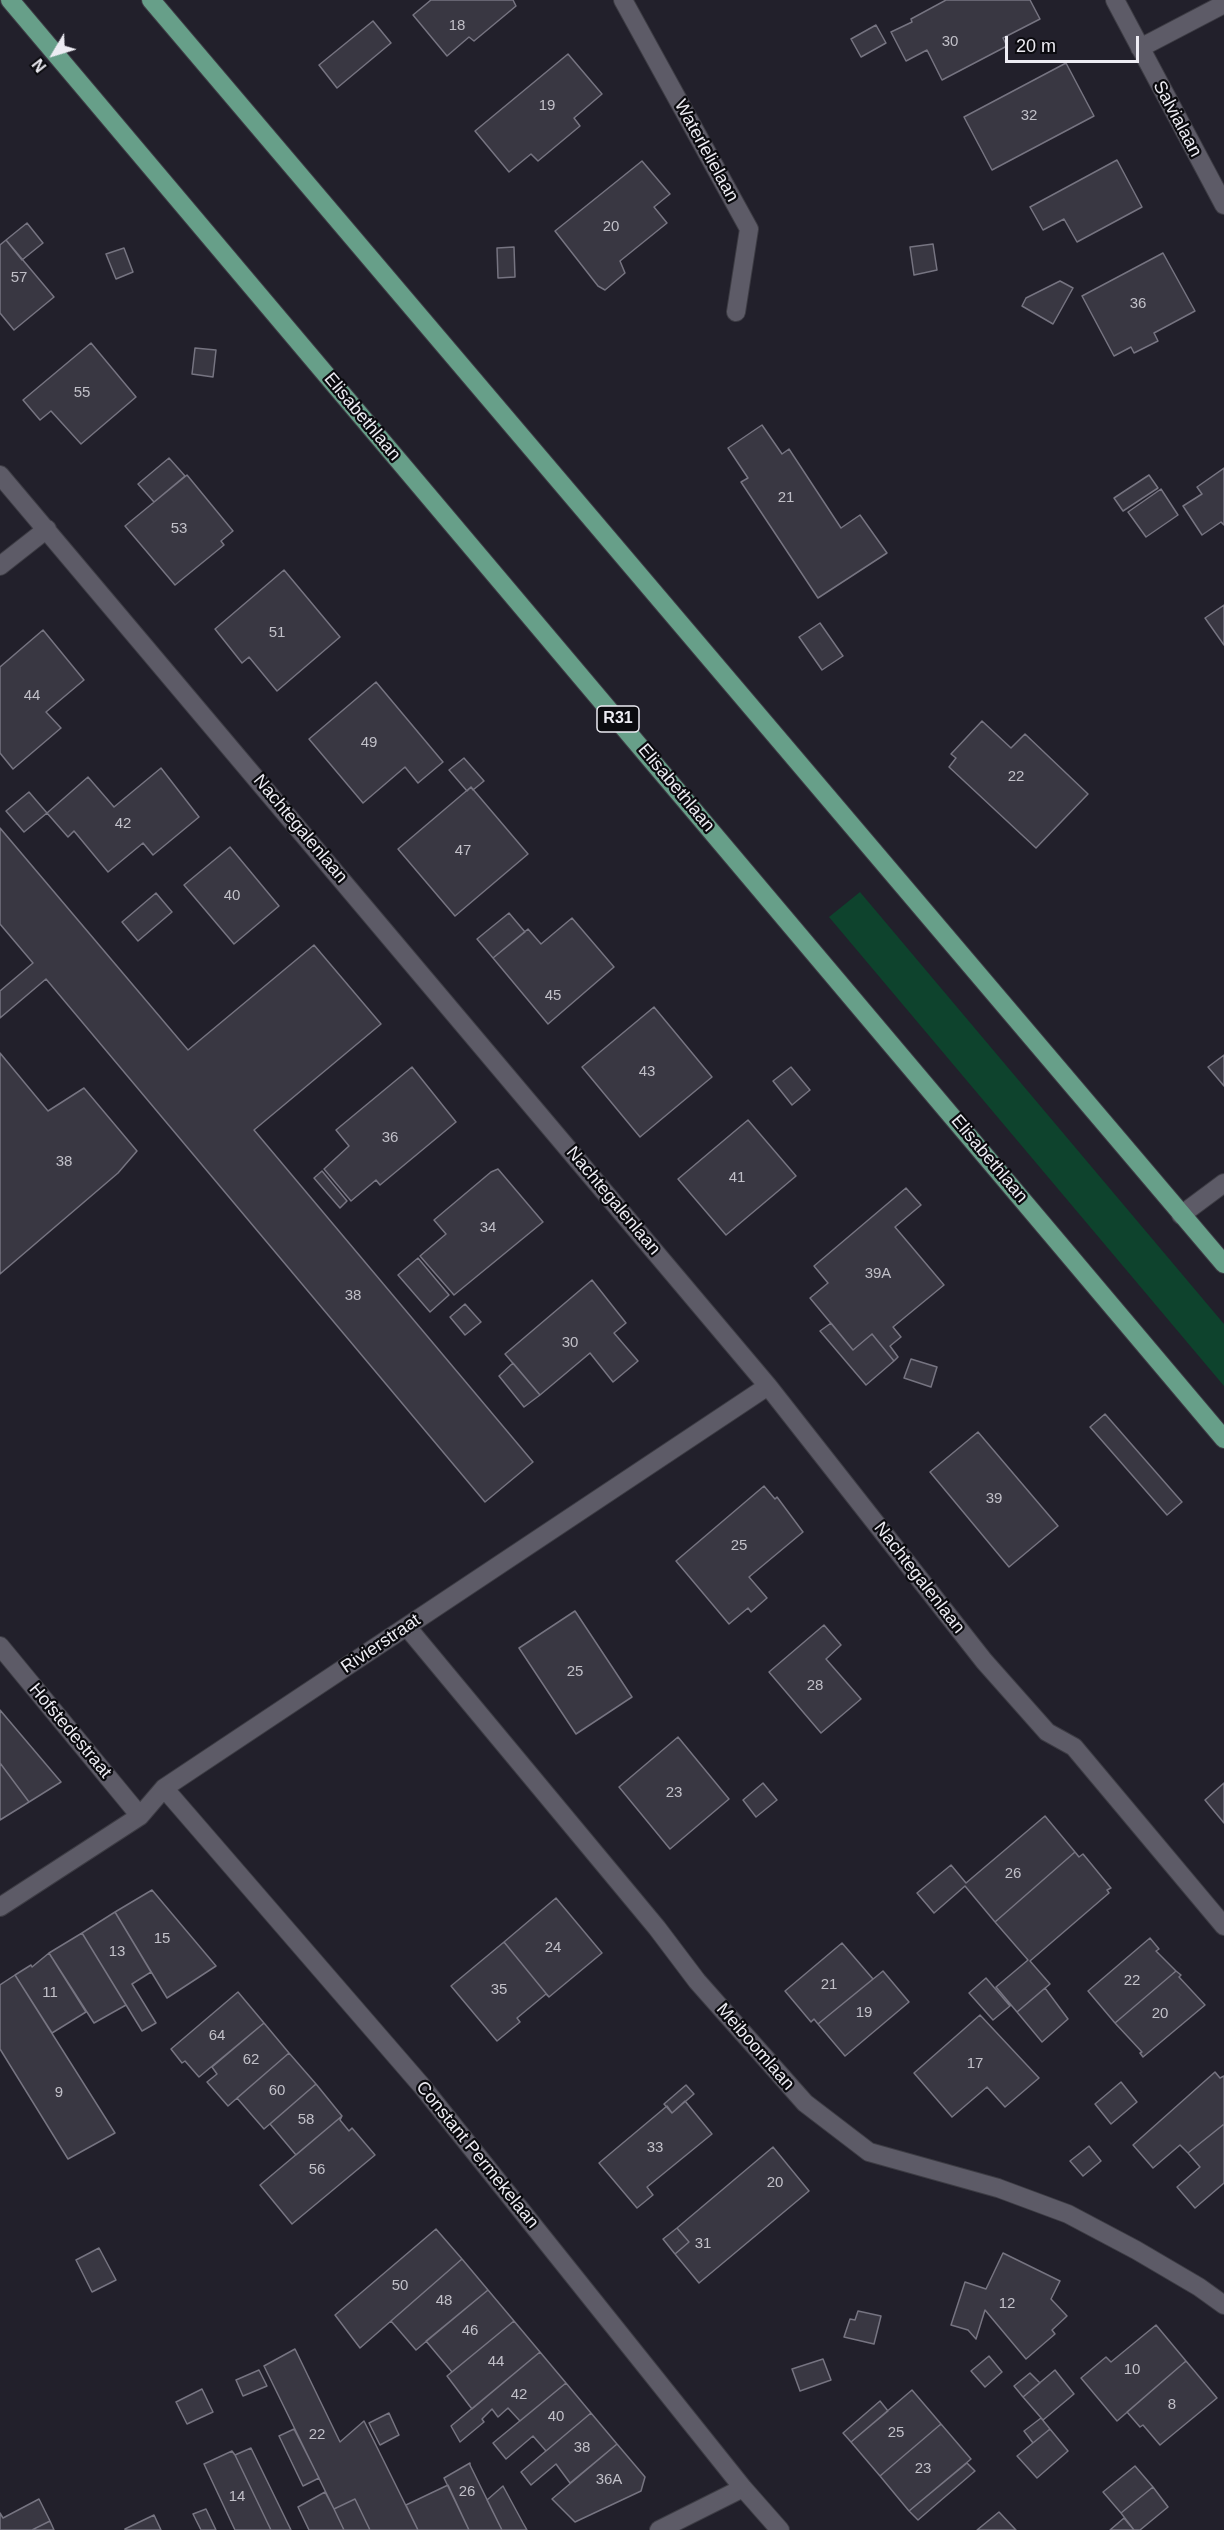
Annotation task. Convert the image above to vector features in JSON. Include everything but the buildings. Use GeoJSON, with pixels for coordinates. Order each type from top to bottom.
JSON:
{"type":"FeatureCollection","features":[{"type":"Feature","properties":{"kind":"main road","name":"Elisabethlaan"},"geometry":{"type":"LineString","coordinates":[[10,0],[1224,1439]]}},
{"type":"Feature","properties":{"kind":"main road"},"geometry":{"type":"LineString","coordinates":[[151,0],[1224,1264]]}},
{"type":"Feature","properties":{"kind":"street","name":"Waterlelielaan"},"geometry":{"type":"LineString","coordinates":[[623,0],[749,229],[736,312]]}},
{"type":"Feature","properties":{"kind":"street","name":"Salvialaan"},"geometry":{"type":"LineString","coordinates":[[1115,0],[1224,205]]}},
{"type":"Feature","properties":{"kind":"street"},"geometry":{"type":"LineString","coordinates":[[1140,48],[1224,4]]}},
{"type":"Feature","properties":{"kind":"street","name":"Nachtegalenlaan"},"geometry":{"type":"LineString","coordinates":[[0,475],[768,1386],[984,1660],[1047,1732],[1074,1747],[1224,1926]]}},
{"type":"Feature","properties":{"kind":"street"},"geometry":{"type":"LineString","coordinates":[[0,566],[47,529]]}},
{"type":"Feature","properties":{"kind":"street"},"geometry":{"type":"LineString","coordinates":[[1181,1215],[1224,1183]]}},
{"type":"Feature","properties":{"kind":"street","name":"Rivierstraat"},"geometry":{"type":"LineString","coordinates":[[0,1907],[140,1816],[164,1788],[768,1386]]}},
{"type":"Feature","properties":{"kind":"street","name":"Meiboomlaan"},"geometry":{"type":"LineString","coordinates":[[407,1627],[657,1928],[697,1981],[805,2103],[869,2152],[998,2188],[1068,2214],[1200,2287],[1224,2305]]}},
{"type":"Feature","properties":{"kind":"street","name":"Hofstedestraat"},"geometry":{"type":"LineString","coordinates":[[0,1646],[140,1816]]}},
{"type":"Feature","properties":{"kind":"street","name":"Constant Permekelaan"},"geometry":{"type":"LineString","coordinates":[[164,1788],[421,2085],[743,2488],[780,2530]]}},
{"type":"Feature","properties":{"kind":"street"},"geometry":{"type":"LineString","coordinates":[[659,2530],[743,2488]]}},
{"type":"Feature","properties":{"kind":"green space"},"geometry":{"type":"Polygon","coordinates":[[[860,892],[1224,1324],[1224,1386],[829,917],[860,892]]]}}]}
